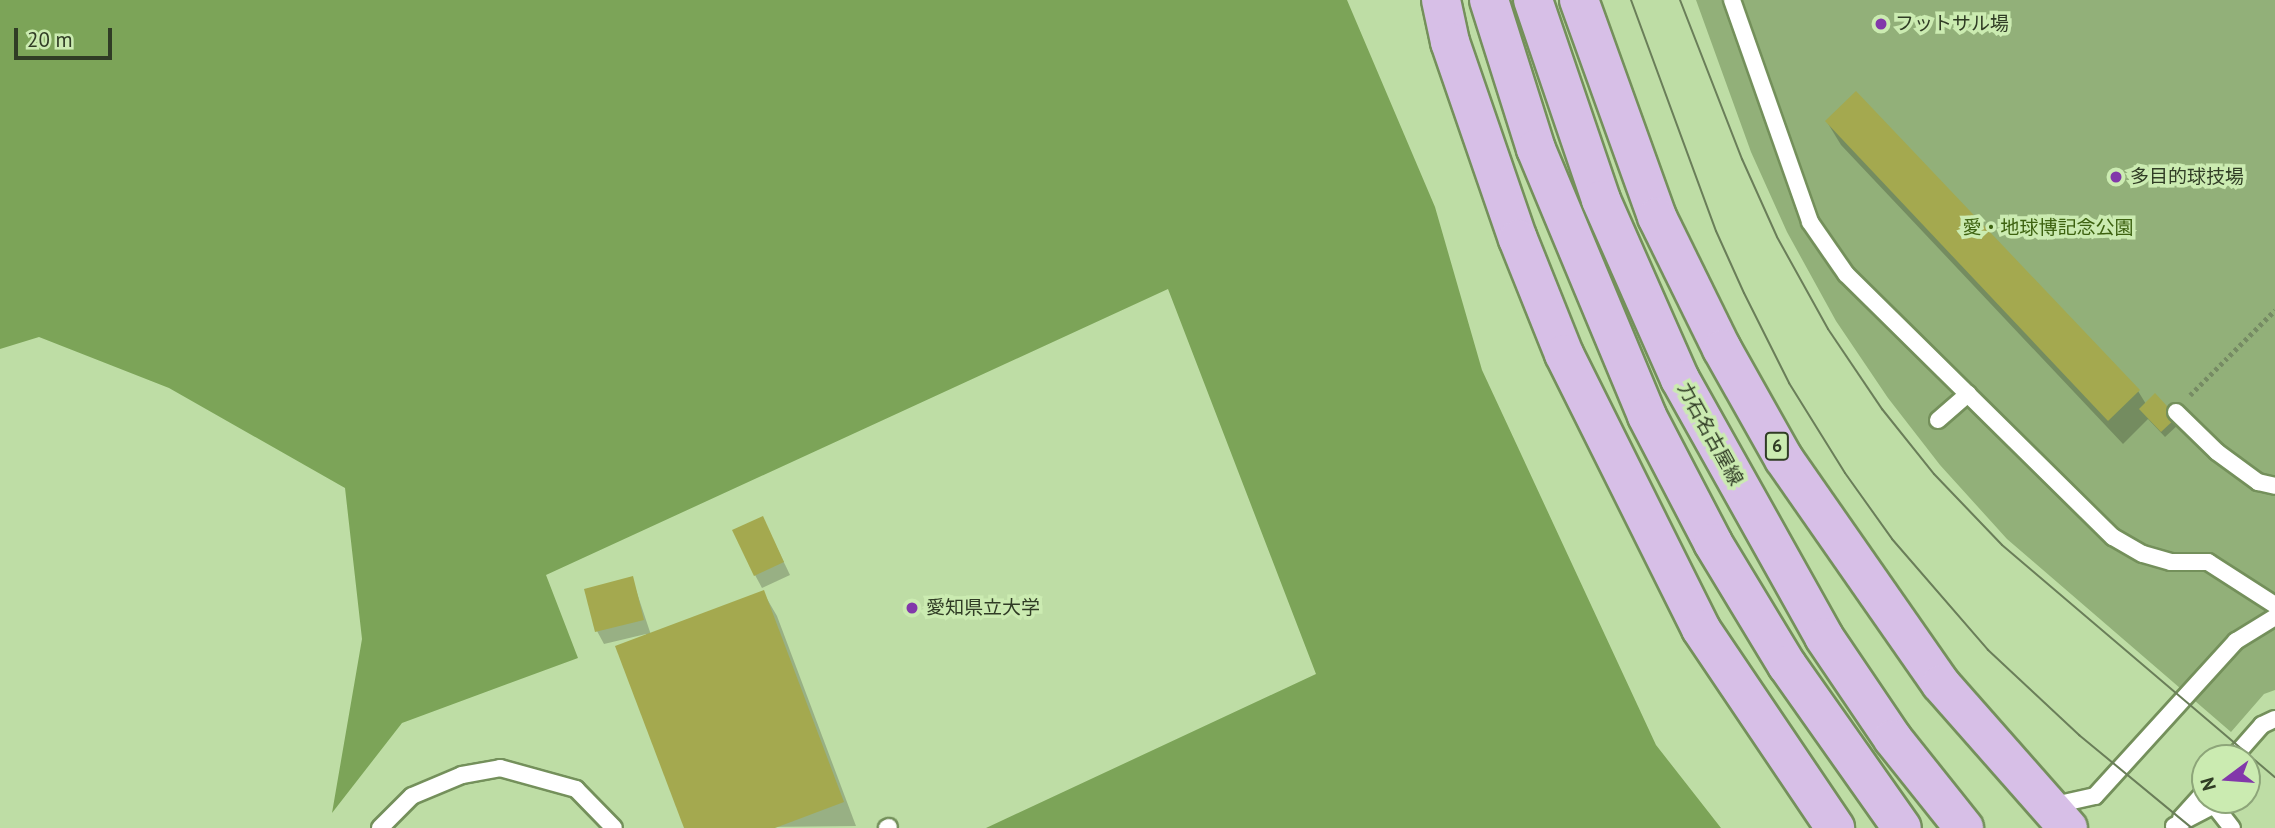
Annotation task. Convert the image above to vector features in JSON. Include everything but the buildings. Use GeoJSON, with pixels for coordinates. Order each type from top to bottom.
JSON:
{"type":"FeatureCollection","features":[{"type":"Feature","properties":{"kind":"main road"},"geometry":{"type":"LineString","coordinates":[[1441,0],[1450,41],[1518,239],[1564,354],[1701,629],[1835,828]]}},
{"type":"Feature","properties":{"kind":"main road"},"geometry":{"type":"LineString","coordinates":[[1489,0],[1536,149],[1647,416],[1713,543],[1787,665],[1902,828]]}},
{"type":"Feature","properties":{"kind":"main road","name":"力石名古屋線"},"geometry":{"type":"LineString","coordinates":[[1533,0],[1596,188],[1680,379],[1824,637],[1893,739],[1964,828]]}},
{"type":"Feature","properties":{"kind":"main road","name":"6"},"geometry":{"type":"LineString","coordinates":[[1579,0],[1657,217],[1722,349],[1784,459],[1941,684],[2058,817]]}},
{"type":"Feature","properties":{"kind":"lane"},"geometry":{"type":"LineString","coordinates":[[1732,0],[1791,177],[1826,249],[2113,537],[2143,554],[2171,562],[2208,562],[2275,605]]}},
{"type":"Feature","properties":{"kind":"lane"},"geometry":{"type":"LineString","coordinates":[[1938,420],[1968,394]]}},
{"type":"Feature","properties":{"kind":"lane"},"geometry":{"type":"LineString","coordinates":[[2176,412],[2227,459],[2258,482],[2275,486]]}},
{"type":"Feature","properties":{"kind":"lane"},"geometry":{"type":"LineString","coordinates":[[2058,817],[2095,796],[2236,641],[2275,617]]}},
{"type":"Feature","properties":{"kind":"lane"},"geometry":{"type":"LineString","coordinates":[[2245,744],[2262,725],[2275,719]]}},
{"type":"Feature","properties":{"kind":"lane"},"geometry":{"type":"LineString","coordinates":[[380,828],[412,796],[462,775],[500,768],[576,789],[614,828]]}},
{"type":"Feature","properties":{"kind":"lane"},"geometry":{"type":"LineString","coordinates":[[2174,827],[2214,805],[2232,828]]}},
{"type":"Feature","properties":{"kind":"lane"},"geometry":{"type":"LineString","coordinates":[[2174,827],[2191,807]]}},
{"type":"Feature","properties":{"kind":"path"},"geometry":{"type":"LineString","coordinates":[[2176,412],[2207,375],[2275,310]]}},
{"type":"Feature","properties":{"kind":"green space"},"geometry":{"type":"Polygon","coordinates":[[[0,0],[1347,0],[1435,207],[1482,370],[1656,745],[1721,828],[986,828],[1316,674],[1168,289],[546,575],[578,658],[402,723],[332,813],[362,639],[345,488],[169,388],[39,337],[0,349],[0,0]]]}},
{"type":"Feature","properties":{"kind":"green space","name":"愛・地球博記念公園"},"geometry":{"type":"Polygon","coordinates":[[[1696,0],[2275,0],[2275,690],[2264,694],[2231,732],[2007,539],[1940,465],[1888,398],[1836,321],[1787,232],[1751,152],[1696,0]]]}},
{"type":"Feature","properties":{"kind":"tram line"},"geometry":{"type":"LineString","coordinates":[[1631,0],[1716,231],[1744,293],[1789,383],[1845,473],[1892,539],[1988,650],[2079,735],[2192,828]]}},
{"type":"Feature","properties":{"kind":"tram line"},"geometry":{"type":"LineString","coordinates":[[1680,0],[1742,159],[1777,237],[1828,329],[1882,409],[1934,474],[2002,545],[2275,777]]}},
{"type":"Feature","properties":{"kind":"place","name":"フットサル場"},"geometry":{"type":"Point","coordinates":[1881,24]}},
{"type":"Feature","properties":{"kind":"place","name":"多目的球技場"},"geometry":{"type":"Point","coordinates":[2116,177]}},
{"type":"Feature","properties":{"kind":"place","name":"愛知県立大学"},"geometry":{"type":"Point","coordinates":[912,608]}}]}
